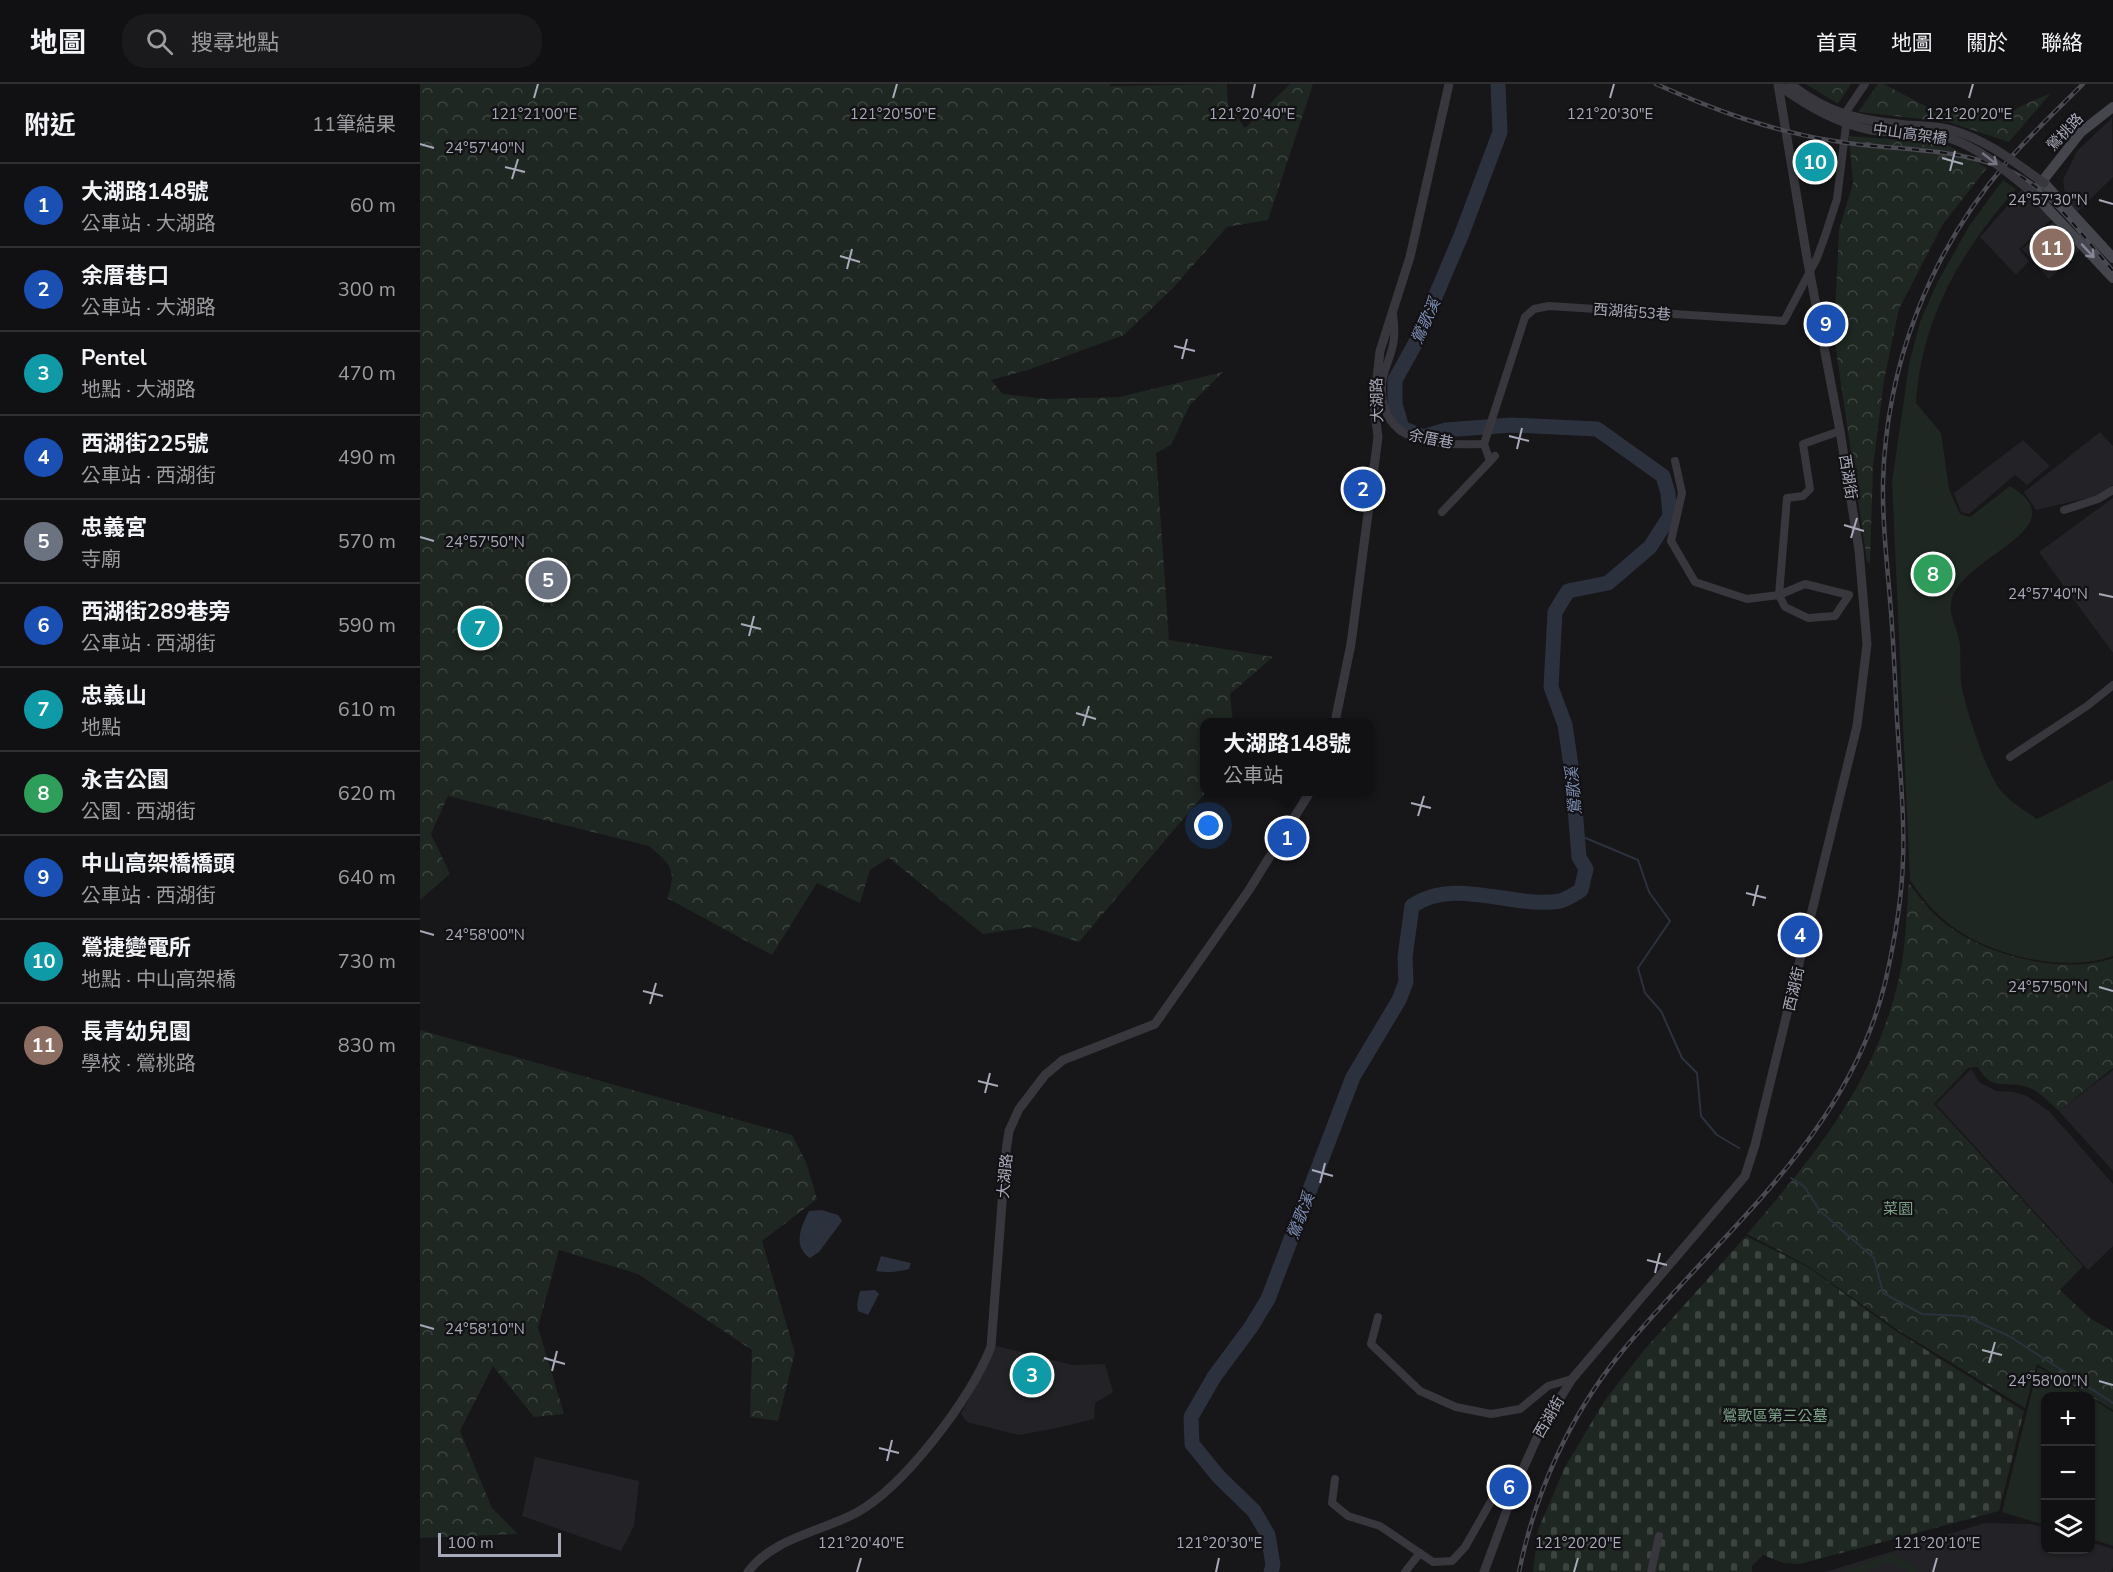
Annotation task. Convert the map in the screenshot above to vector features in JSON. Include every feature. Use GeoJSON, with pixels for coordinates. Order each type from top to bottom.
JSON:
{"type":"FeatureCollection","features":[{"type":"Feature","properties":{"kind":"main road","name":"鶯桃路"},"geometry":{"type":"LineString","coordinates":[[2033,193],[2044,183],[2074,140],[2113,107]]}},
{"type":"Feature","properties":{"kind":"main road"},"geometry":{"type":"LineString","coordinates":[[2044,183],[2113,258]]}},
{"type":"Feature","properties":{"kind":"main road"},"geometry":{"type":"LineString","coordinates":[[2033,193],[2113,278]]}},
{"type":"Feature","properties":{"kind":"street","name":"大湖路"},"geometry":{"type":"LineString","coordinates":[[1336,718],[1351,644],[1378,436],[1374,404],[1375,377],[1410,257],[1449,84]]}},
{"type":"Feature","properties":{"kind":"street"},"geometry":{"type":"LineString","coordinates":[[1810,272],[1837,199],[1848,109],[1865,84]]}},
{"type":"Feature","properties":{"kind":"street","name":"西湖街"},"geometry":{"type":"LineString","coordinates":[[1484,1572],[1512,1494],[1541,1429],[1572,1378],[1745,1176],[1755,1145],[1857,726],[1867,644],[1859,550],[1840,431],[1807,258],[1783,85]]}},
{"type":"Feature","properties":{"kind":"street","name":"中山高架橋"},"geometry":{"type":"LineString","coordinates":[[1783,85],[1839,114],[1872,122],[1949,130],[1982,141],[2044,183]]}},
{"type":"Feature","properties":{"kind":"street","name":"中山高架橋"},"geometry":{"type":"LineString","coordinates":[[1783,85],[1811,108],[1840,121],[1871,130],[1947,137],[1978,150],[2033,193]]}},
{"type":"Feature","properties":{"kind":"street","name":"西湖街53巷"},"geometry":{"type":"LineString","coordinates":[[1484,444],[1493,411],[1526,317],[1534,309],[1549,306],[1784,321],[1810,272]]}},
{"type":"Feature","properties":{"kind":"street","name":"余厝巷"},"geometry":{"type":"LineString","coordinates":[[1393,310],[1394,339],[1382,381],[1383,405],[1390,420],[1399,432],[1428,440],[1456,444],[1484,444]]}},
{"type":"Feature","properties":{"kind":"street"},"geometry":{"type":"LineString","coordinates":[[1676,461],[1682,493],[1671,541],[1695,582],[1747,599],[1779,595],[1806,584],[1849,595],[1835,616],[1808,618],[1785,607],[1779,595],[1787,498],[1803,496],[1809,489],[1803,444],[1840,431]]}},
{"type":"Feature","properties":{"kind":"street"},"geometry":{"type":"LineString","coordinates":[[1442,512],[1493,459],[1484,444]]}},
{"type":"Feature","properties":{"kind":"street"},"geometry":{"type":"LineString","coordinates":[[2064,510],[2097,499],[2113,490]]}},
{"type":"Feature","properties":{"kind":"street"},"geometry":{"type":"LineString","coordinates":[[2010,757],[2087,706],[2113,685]]}},
{"type":"Feature","properties":{"kind":"street","name":"大湖路"},"geometry":{"type":"LineString","coordinates":[[748,1572],[758,1559],[792,1539],[856,1513],[875,1501],[896,1483],[969,1393],[980,1375],[991,1347],[1006,1151],[1009,1131],[1019,1109],[1045,1075],[1063,1060],[1155,1024],[1242,899],[1307,796]]}},
{"type":"Feature","properties":{"kind":"street"},"geometry":{"type":"LineString","coordinates":[[1378,1317],[1371,1344],[1420,1391],[1456,1407],[1491,1414],[1520,1409],[1548,1386],[1572,1378]]}},
{"type":"Feature","properties":{"kind":"street"},"geometry":{"type":"LineString","coordinates":[[1335,1479],[1332,1503],[1348,1515],[1380,1526],[1433,1562],[1452,1561],[1465,1546],[1494,1497],[1512,1494]]}},
{"type":"Feature","properties":{"kind":"street"},"geometry":{"type":"LineString","coordinates":[[1651,1572],[1659,1536]]}},
{"type":"Feature","properties":{"kind":"street"},"geometry":{"type":"LineString","coordinates":[[1405,1572],[1420,1553]]}},
{"type":"Feature","properties":{"kind":"shaded area"},"geometry":{"type":"Polygon","coordinates":[[[2112,118],[2113,177],[2077,212],[2066,201],[2063,180],[2077,151],[2112,118]]]}},
{"type":"Feature","properties":{"kind":"shaded area"},"geometry":{"type":"Polygon","coordinates":[[[2023,188],[2053,218],[2019,249],[2029,261],[2016,275],[1980,237],[2023,188]]]}},
{"type":"Feature","properties":{"kind":"shaded area"},"geometry":{"type":"Polygon","coordinates":[[[2056,219],[2083,247],[2049,279],[2022,249],[2056,219]]]}},
{"type":"Feature","properties":{"kind":"shaded area"},"geometry":{"type":"Polygon","coordinates":[[[2100,432],[2113,446],[2113,485],[2096,496],[2036,510],[2024,492],[2100,432]]]}},
{"type":"Feature","properties":{"kind":"shaded area"},"geometry":{"type":"Polygon","coordinates":[[[2023,440],[2050,466],[2027,485],[2015,475],[1969,514],[1961,512],[1954,493],[2023,440]]]}},
{"type":"Feature","properties":{"kind":"shaded area"},"geometry":{"type":"Polygon","coordinates":[[[2113,498],[2113,653],[2039,552],[2113,498]]]}},
{"type":"Feature","properties":{"kind":"shaded area"},"geometry":{"type":"Polygon","coordinates":[[[1971,1069],[1979,1082],[1996,1091],[2027,1096],[2049,1111],[2113,1184],[2113,1246],[2088,1270],[1936,1104],[1971,1069]]]}},
{"type":"Feature","properties":{"kind":"shaded area"},"geometry":{"type":"Polygon","coordinates":[[[2113,1070],[2113,1171],[2059,1111],[2113,1070]]]}},
{"type":"Feature","properties":{"kind":"shaded area"},"geometry":{"type":"Polygon","coordinates":[[[822,1210],[838,1215],[842,1221],[819,1252],[810,1258],[801,1248],[801,1230],[809,1211],[822,1210]]]}},
{"type":"Feature","properties":{"kind":"shaded area"},"geometry":{"type":"Polygon","coordinates":[[[881,1256],[911,1263],[909,1269],[892,1272],[876,1271],[881,1256]]]}},
{"type":"Feature","properties":{"kind":"shaded area"},"geometry":{"type":"Polygon","coordinates":[[[875,1290],[879,1294],[868,1315],[858,1311],[860,1291],[875,1290]]]}},
{"type":"Feature","properties":{"kind":"shaded area"},"geometry":{"type":"Polygon","coordinates":[[[997,1346],[1073,1365],[1105,1364],[1113,1392],[1095,1403],[1094,1419],[1057,1428],[1019,1435],[967,1422],[961,1414],[997,1346]]]}},
{"type":"Feature","properties":{"kind":"shaded area"},"geometry":{"type":"Polygon","coordinates":[[[535,1457],[639,1481],[634,1526],[621,1551],[522,1516],[535,1457]]]}},
{"type":"Feature","properties":{"kind":"shaded area"},"geometry":{"type":"Polygon","coordinates":[[[1985,1523],[2032,1524],[2041,1527],[2041,1554],[2095,1554],[2095,1543],[2113,1549],[2111,1572],[1825,1572],[1985,1523]]]}},
{"type":"Feature","properties":{"kind":"green space"},"geometry":{"type":"Polygon","coordinates":[[[420,84],[1110,84],[1110,86],[1227,84],[1228,104],[1245,128],[1290,84],[1313,84],[1268,220],[1227,227],[1173,288],[1124,335],[1028,370],[991,380],[1003,394],[1046,399],[1119,397],[1223,372],[1190,405],[1171,445],[1156,453],[1169,640],[1273,657],[1230,694],[1233,718],[1200,718],[1200,796],[1203,796],[1079,942],[1032,927],[983,934],[889,858],[870,870],[860,903],[817,883],[772,955],[667,898],[672,881],[670,868],[649,846],[448,796],[431,834],[450,874],[420,900],[420,84]]]}},
{"type":"Feature","properties":{"kind":"green space"},"geometry":{"type":"Polygon","coordinates":[[[1806,84],[1851,84],[1838,104],[1806,84]]]}},
{"type":"Feature","properties":{"kind":"green space"},"geometry":{"type":"Polygon","coordinates":[[[1878,84],[1884,84],[1929,108],[1977,110],[1999,120],[2021,106],[2051,93],[2009,142],[1948,122],[1858,112],[1878,84]]]}},
{"type":"Feature","properties":{"kind":"green space"},"geometry":{"type":"Polygon","coordinates":[[[1849,136],[1944,143],[1987,168],[1943,224],[1899,309],[1884,380],[1873,467],[1870,564],[1867,561],[1834,336],[1839,230],[1853,183],[1849,136]]]}},
{"type":"Feature","properties":{"kind":"green space"},"geometry":{"type":"Polygon","coordinates":[[[2003,180],[2016,189],[1978,237],[1947,288],[1926,342],[1916,403],[1941,433],[1949,489],[1960,514],[1970,517],[2010,486],[2028,501],[2032,515],[2026,529],[1961,583],[1952,599],[1952,614],[1960,645],[1961,683],[1969,714],[1991,774],[2011,801],[2037,819],[2113,780],[2113,956],[2093,961],[2048,962],[2024,958],[1979,942],[1959,932],[1938,915],[1910,880],[1892,482],[1909,364],[1920,322],[1937,283],[1969,226],[2003,180]]]}},
{"type":"Feature","properties":{"kind":"green space","name":"菜園"},"geometry":{"type":"Polygon","coordinates":[[[1909,883],[1942,921],[1979,944],[2024,959],[2048,963],[2071,965],[2113,958],[2113,1068],[2059,1111],[2032,1089],[1990,1081],[1978,1067],[1968,1068],[1934,1104],[2083,1266],[2060,1290],[2091,1319],[2113,1331],[2113,1410],[2095,1399],[2095,1392],[2083,1392],[2037,1364],[2025,1408],[1896,1329],[1808,1266],[1747,1234],[1819,1146],[1840,1116],[1858,1084],[1875,1051],[1888,1016],[1899,978],[1909,883]]]}},
{"type":"Feature","properties":{"kind":"green space"},"geometry":{"type":"Polygon","coordinates":[[[420,1030],[792,1135],[806,1162],[817,1199],[762,1241],[795,1353],[778,1421],[750,1417],[752,1350],[638,1274],[559,1250],[538,1327],[564,1414],[534,1417],[493,1366],[460,1431],[492,1508],[518,1534],[420,1538],[420,1030]]]}},
{"type":"Feature","properties":{"kind":"green space","name":"鶯歌區第三公墓"},"geometry":{"type":"Polygon","coordinates":[[[1746,1236],[1808,1267],[1896,1331],[2024,1411],[1999,1511],[1800,1564],[1784,1563],[1763,1555],[1752,1566],[1752,1572],[1533,1572],[1538,1530],[1565,1467],[1605,1400],[1645,1349],[1746,1236]]]}},
{"type":"Feature","properties":{"kind":"green space"},"geometry":{"type":"Polygon","coordinates":[[[2038,1367],[2081,1392],[2041,1392],[2041,1524],[2002,1512],[2038,1367]]]}},
{"type":"Feature","properties":{"kind":"green space"},"geometry":{"type":"Polygon","coordinates":[[[2095,1401],[2113,1412],[2113,1546],[2095,1540],[2095,1401]]]}},
{"type":"Feature","properties":{"kind":"green space"},"geometry":{"type":"Polygon","coordinates":[[[1892,1553],[1913,1564],[1918,1572],[1907,1572],[1889,1563],[1867,1572],[1841,1572],[1892,1553]]]}},
{"type":"Feature","properties":{"kind":"waterway","name":"鶯歌溪"},"geometry":{"type":"LineString","coordinates":[[1271,1572],[1273,1565],[1268,1535],[1254,1511],[1219,1477],[1192,1444],[1191,1417],[1214,1377],[1251,1327],[1268,1299],[1353,1077],[1399,1000],[1406,982],[1405,957],[1412,906],[1429,898],[1465,893],[1523,901],[1560,901],[1581,890],[1586,869],[1579,857],[1572,772],[1565,725],[1551,687],[1555,612],[1568,591],[1608,583],[1650,547],[1670,516],[1668,493],[1663,476],[1597,429],[1511,425],[1446,430],[1423,437],[1402,428],[1395,404],[1395,380],[1415,344],[1461,236],[1500,132],[1498,84]]}},
{"type":"Feature","properties":{"kind":"waterway"},"geometry":{"type":"LineString","coordinates":[[1576,834],[1638,860],[1649,892],[1670,921],[1638,968],[1645,993],[1661,1011],[1682,1058],[1697,1073],[1701,1116],[1717,1135],[1739,1148]]}},
{"type":"Feature","properties":{"kind":"waterway"},"geometry":{"type":"LineString","coordinates":[[1791,1178],[1804,1186],[1820,1211],[1874,1258],[1883,1293],[1922,1314],[1965,1316],[2009,1336],[2113,1403]]}},
{"type":"Feature","properties":{"kind":"railway"},"geometry":{"type":"LineString","coordinates":[[1656,84],[1721,111],[1788,132],[1856,144],[1944,153],[1987,162],[2008,170],[2024,178],[2052,201],[2113,271]]}},
{"type":"Feature","properties":{"kind":"railway"},"geometry":{"type":"LineString","coordinates":[[1519,1572],[1534,1513],[1556,1457],[1585,1404],[1620,1354],[1774,1183],[1810,1138],[1841,1090],[1867,1039],[1885,983],[1899,906],[1903,859],[1893,633],[1883,498],[1886,439],[1893,395],[1903,353],[1917,312],[1956,233],[2007,162],[2083,84]]}},
{"type":"Feature","properties":{"kind":"place","name":"鶯捷變電所"},"geometry":{"type":"Point","coordinates":[1815,162]}},
{"type":"Feature","properties":{"kind":"place","name":"長青幼兒園"},"geometry":{"type":"Point","coordinates":[2052,248]}},
{"type":"Feature","properties":{"kind":"place","name":"中山高架橋橋頭"},"geometry":{"type":"Point","coordinates":[1826,324]}},
{"type":"Feature","properties":{"kind":"place","name":"余厝巷口"},"geometry":{"type":"Point","coordinates":[1363,489]}},
{"type":"Feature","properties":{"kind":"place","name":"永吉公園"},"geometry":{"type":"Point","coordinates":[1933,574]}},
{"type":"Feature","properties":{"kind":"place","name":"忠義宮"},"geometry":{"type":"Point","coordinates":[548,580]}},
{"type":"Feature","properties":{"kind":"place","name":"忠義山"},"geometry":{"type":"Point","coordinates":[480,628]}},
{"type":"Feature","properties":{"kind":"place","name":"大湖路148號"},"geometry":{"type":"Point","coordinates":[1287,838]}},
{"type":"Feature","properties":{"kind":"place","name":"西湖街225號"},"geometry":{"type":"Point","coordinates":[1800,935]}},
{"type":"Feature","properties":{"kind":"place","name":"Pentel"},"geometry":{"type":"Point","coordinates":[1032,1375]}},
{"type":"Feature","properties":{"kind":"place","name":"西湖街289巷旁"},"geometry":{"type":"Point","coordinates":[1509,1487]}}]}
